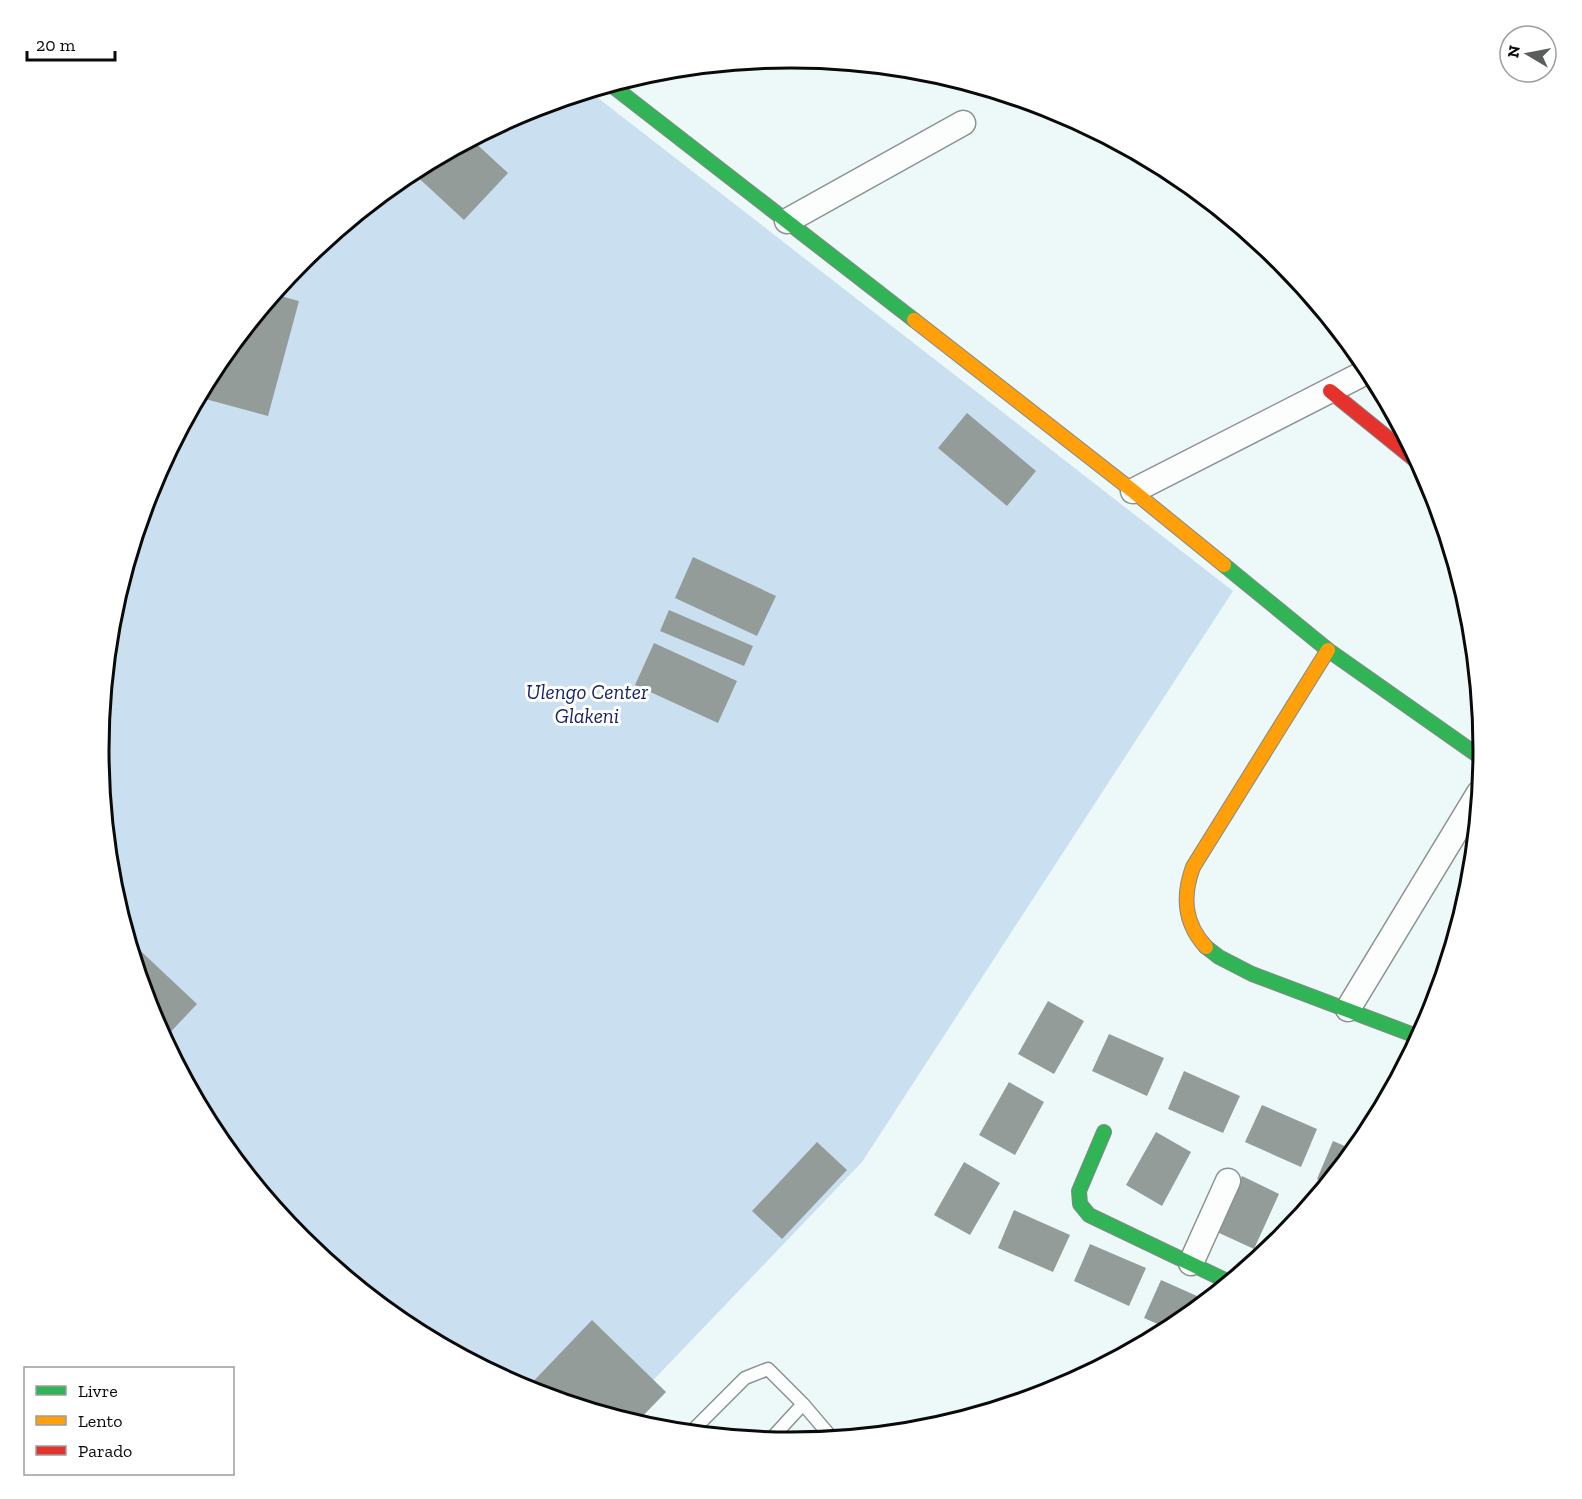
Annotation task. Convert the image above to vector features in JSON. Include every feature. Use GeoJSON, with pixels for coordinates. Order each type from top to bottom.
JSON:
{"type":"FeatureCollection","features":[{"type":"Feature","properties":{"kind":"street"},"geometry":{"type":"LineString","coordinates":[[618,90],[1133,491],[1328,650],[1473,752]]}},
{"type":"Feature","properties":{"kind":"street"},"geometry":{"type":"LineString","coordinates":[[787,221],[963,123]]}},
{"type":"Feature","properties":{"kind":"street"},"geometry":{"type":"LineString","coordinates":[[1133,491],[1361,375]]}},
{"type":"Feature","properties":{"kind":"street"},"geometry":{"type":"LineString","coordinates":[[1330,391],[1405,451]]}},
{"type":"Feature","properties":{"kind":"street"},"geometry":{"type":"LineString","coordinates":[[1328,650],[1188,876],[1185,892],[1190,922],[1196,936],[1206,948],[1236,966],[1411,1034]]}},
{"type":"Feature","properties":{"kind":"street"},"geometry":{"type":"LineString","coordinates":[[1348,1010],[1471,807]]}},
{"type":"Feature","properties":{"kind":"street"},"geometry":{"type":"LineString","coordinates":[[1104,1132],[1079,1191],[1080,1204],[1089,1215],[1221,1278]]}},
{"type":"Feature","properties":{"kind":"street"},"geometry":{"type":"LineString","coordinates":[[1191,1263],[1228,1181]]}},
{"type":"Feature","properties":{"kind":"lane"},"geometry":{"type":"LineString","coordinates":[[698,1425],[744,1378],[768,1369],[825,1430]]}},
{"type":"Feature","properties":{"kind":"lane"},"geometry":{"type":"LineString","coordinates":[[778,1431],[802,1404]]}},
{"type":"Feature","properties":{"kind":"green space","name":"Ulengo Center Glakeni"},"geometry":{"type":"Polygon","coordinates":[[[596,97],[1233,591],[862,1162],[624,1410],[572,1395],[530,1380],[489,1361],[412,1317],[341,1262],[278,1199],[224,1128],[179,1051],[145,969],[132,926],[122,883],[110,794],[110,705],[115,660],[122,616],[145,530],[179,448],[200,408],[250,334],[278,300],[309,267],[376,208],[412,182],[489,138],[530,119],[596,97]]]}},
{"type":"Feature","properties":{"kind":"building"},"geometry":{"type":"Polygon","coordinates":[[[477,144],[508,173],[464,220],[419,178],[477,144]]]}},
{"type":"Feature","properties":{"kind":"building"},"geometry":{"type":"Polygon","coordinates":[[[281,296],[299,301],[268,416],[206,399],[250,334],[281,296]]]}},
{"type":"Feature","properties":{"kind":"building"},"geometry":{"type":"Polygon","coordinates":[[[967,413],[1036,471],[1007,506],[938,448],[967,413]]]}},
{"type":"Feature","properties":{"kind":"building"},"geometry":{"type":"Polygon","coordinates":[[[693,557],[776,596],[757,636],[675,598],[693,557]]]}},
{"type":"Feature","properties":{"kind":"building"},"geometry":{"type":"Polygon","coordinates":[[[669,610],[753,646],[744,666],[660,631],[669,610]]]}},
{"type":"Feature","properties":{"kind":"building"},"geometry":{"type":"Polygon","coordinates":[[[654,643],[737,681],[718,723],[635,685],[654,643]]]}},
{"type":"Feature","properties":{"kind":"building"},"geometry":{"type":"Polygon","coordinates":[[[139,950],[197,1004],[171,1032],[139,950]]]}},
{"type":"Feature","properties":{"kind":"building"},"geometry":{"type":"Polygon","coordinates":[[[1048,1001],[1084,1021],[1054,1074],[1018,1054],[1048,1001]]]}},
{"type":"Feature","properties":{"kind":"building"},"geometry":{"type":"Polygon","coordinates":[[[1109,1034],[1164,1058],[1147,1096],[1092,1071],[1109,1034]]]}},
{"type":"Feature","properties":{"kind":"building"},"geometry":{"type":"Polygon","coordinates":[[[1184,1071],[1240,1096],[1223,1133],[1168,1109],[1184,1071]]]}},
{"type":"Feature","properties":{"kind":"building"},"geometry":{"type":"Polygon","coordinates":[[[1009,1082],[1044,1102],[1015,1155],[979,1135],[1009,1082]]]}},
{"type":"Feature","properties":{"kind":"building"},"geometry":{"type":"Polygon","coordinates":[[[1262,1105],[1317,1129],[1301,1167],[1245,1142],[1262,1105]]]}},
{"type":"Feature","properties":{"kind":"building"},"geometry":{"type":"Polygon","coordinates":[[[1156,1132],[1191,1152],[1162,1206],[1126,1185],[1156,1132]]]}},
{"type":"Feature","properties":{"kind":"building"},"geometry":{"type":"Polygon","coordinates":[[[1333,1141],[1345,1146],[1320,1180],[1317,1179],[1333,1141]]]}},
{"type":"Feature","properties":{"kind":"building"},"geometry":{"type":"Polygon","coordinates":[[[817,1142],[847,1170],[782,1239],[752,1211],[817,1142]]]}},
{"type":"Feature","properties":{"kind":"building"},"geometry":{"type":"Polygon","coordinates":[[[964,1162],[1000,1183],[970,1235],[934,1215],[964,1162]]]}},
{"type":"Feature","properties":{"kind":"building"},"geometry":{"type":"Polygon","coordinates":[[[1242,1176],[1279,1194],[1254,1249],[1217,1232],[1242,1176]]]}},
{"type":"Feature","properties":{"kind":"building"},"geometry":{"type":"Polygon","coordinates":[[[1014,1210],[1070,1235],[1053,1272],[998,1248],[1014,1210]]]}},
{"type":"Feature","properties":{"kind":"building"},"geometry":{"type":"Polygon","coordinates":[[[1090,1244],[1146,1268],[1129,1306],[1074,1281],[1090,1244]]]}},
{"type":"Feature","properties":{"kind":"building"},"geometry":{"type":"Polygon","coordinates":[[[1161,1280],[1198,1297],[1158,1324],[1144,1318],[1161,1280]]]}},
{"type":"Feature","properties":{"kind":"building"},"geometry":{"type":"Polygon","coordinates":[[[592,1320],[666,1392],[644,1415],[614,1408],[533,1381],[592,1320]]]}},
{"type":"Feature","properties":{"kind":"traffic: fast"},"geometry":{"type":"LineString","coordinates":[[618,90],[914,320]]}},
{"type":"Feature","properties":{"kind":"traffic: fast"},"geometry":{"type":"LineString","coordinates":[[1224,565],[1328,650],[1473,752]]}},
{"type":"Feature","properties":{"kind":"traffic: fast"},"geometry":{"type":"LineString","coordinates":[[1206,947],[1219,957],[1252,974],[1411,1034]]}},
{"type":"Feature","properties":{"kind":"traffic: fast"},"geometry":{"type":"LineString","coordinates":[[1104,1132],[1079,1191],[1080,1204],[1089,1215],[1221,1278]]}},
{"type":"Feature","properties":{"kind":"traffic: slow"},"geometry":{"type":"LineString","coordinates":[[914,320],[1224,565]]}},
{"type":"Feature","properties":{"kind":"traffic: slow"},"geometry":{"type":"LineString","coordinates":[[1206,947],[1193,929],[1187,909],[1187,889],[1193,867],[1328,650]]}},
{"type":"Feature","properties":{"kind":"traffic: jam"},"geometry":{"type":"LineString","coordinates":[[1330,391],[1405,451]]}}]}
